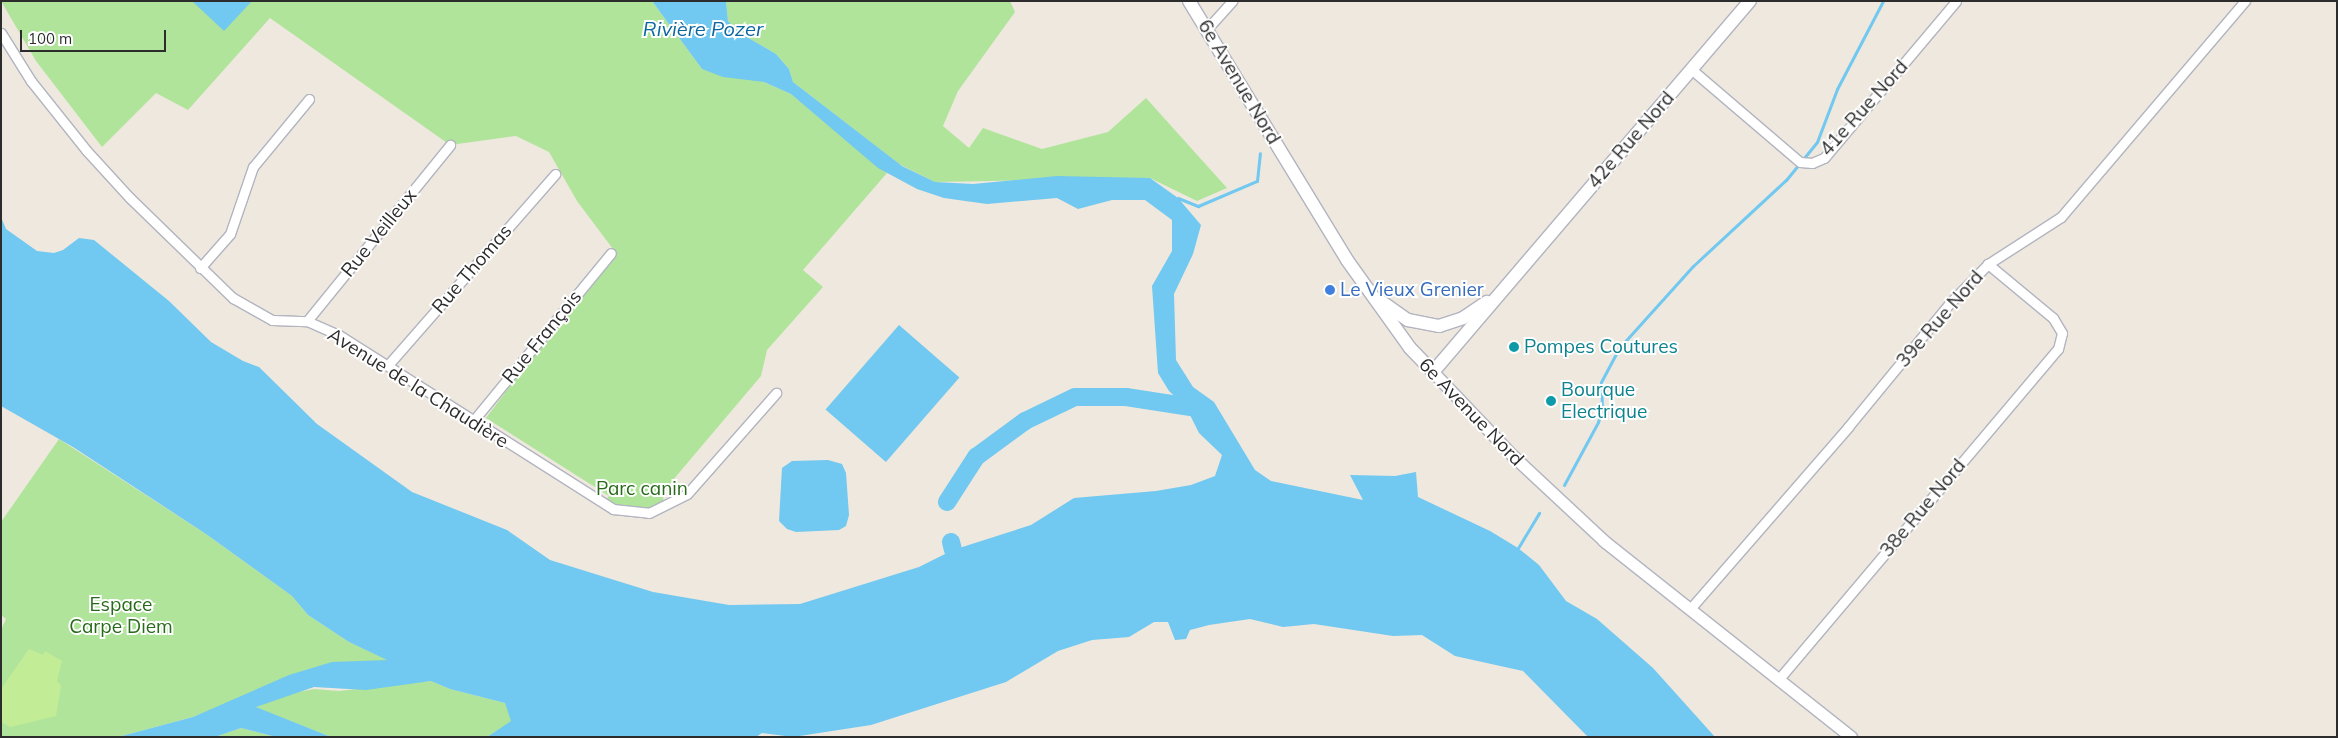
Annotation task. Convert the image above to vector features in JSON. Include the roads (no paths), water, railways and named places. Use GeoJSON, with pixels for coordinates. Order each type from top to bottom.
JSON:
{"type":"FeatureCollection","features":[{"type":"Feature","properties":{"kind":"main road","name":"6e Avenue Nord"},"geometry":{"type":"LineString","coordinates":[[1189,1],[1366,288],[1410,348],[1436,375]]}},
{"type":"Feature","properties":{"kind":"main road","name":"42e Rue Nord"},"geometry":{"type":"LineString","coordinates":[[1436,375],[1512,278],[1750,1]]}},
{"type":"Feature","properties":{"kind":"main road","name":"42e Rue Nord"},"geometry":{"type":"LineString","coordinates":[[1366,288],[1408,320],[1439,326],[1463,318],[1488,302],[1512,278]]}},
{"type":"Feature","properties":{"kind":"street"},"geometry":{"type":"LineString","coordinates":[[1207,29],[1232,1]]}},
{"type":"Feature","properties":{"kind":"street","name":"41e Rue Nord"},"geometry":{"type":"LineString","coordinates":[[1691,69],[1800,162],[1812,163],[1824,158],[1956,1]]}},
{"type":"Feature","properties":{"kind":"street","name":"39e Rue Nord"},"geometry":{"type":"LineString","coordinates":[[1690,609],[1848,427],[1949,304],[1988,264],[2061,217],[2245,1]]}},
{"type":"Feature","properties":{"kind":"street","name":"Avenue de la Chaudière"},"geometry":{"type":"LineString","coordinates":[[1,33],[31,81],[86,150],[200,268],[233,298],[272,320],[307,321],[339,336],[473,420],[591,498],[613,509],[649,512],[687,494],[776,393]]}},
{"type":"Feature","properties":{"kind":"street"},"geometry":{"type":"LineString","coordinates":[[200,268],[230,234],[253,168],[309,99]]}},
{"type":"Feature","properties":{"kind":"street","name":"Rue Veilleux"},"geometry":{"type":"LineString","coordinates":[[307,321],[450,144]]}},
{"type":"Feature","properties":{"kind":"street","name":"Rue Thomas"},"geometry":{"type":"LineString","coordinates":[[388,366],[555,174]]}},
{"type":"Feature","properties":{"kind":"street","name":"Rue François"},"geometry":{"type":"LineString","coordinates":[[473,420],[611,253]]}},
{"type":"Feature","properties":{"kind":"street","name":"38e Rue Nord"},"geometry":{"type":"LineString","coordinates":[[1778,680],[2058,349],[2062,333],[2053,318],[1988,264]]}},
{"type":"Feature","properties":{"kind":"street","name":"6e Avenue Nord"},"geometry":{"type":"LineString","coordinates":[[1436,375],[1514,456],[1582,522],[1851,737]]}},
{"type":"Feature","properties":{"kind":"water"},"geometry":{"type":"Polygon","coordinates":[[[192,1],[252,1],[224,31],[192,1]]]}},
{"type":"Feature","properties":{"kind":"water","name":"Rivière Pozer"},"geometry":{"type":"Polygon","coordinates":[[[652,1],[726,1],[728,21],[740,33],[776,54],[789,69],[793,82],[902,166],[935,182],[973,184],[1057,176],[1150,178],[1178,198],[1201,225],[1193,254],[1174,294],[1176,360],[1193,387],[1214,402],[1255,470],[1271,481],[1363,500],[1350,475],[1395,476],[1416,472],[1418,497],[1490,531],[1518,548],[1539,565],[1566,601],[1597,619],[1653,668],[1715,737],[1588,737],[1523,671],[1455,656],[1422,635],[1393,636],[1314,624],[1283,627],[1250,619],[1190,630],[1186,639],[1175,640],[1168,622],[1154,622],[1129,637],[1092,640],[1058,651],[1006,682],[871,725],[793,737],[762,733],[756,737],[487,737],[511,721],[505,703],[450,689],[431,681],[366,690],[314,687],[256,707],[331,737],[276,737],[241,728],[215,737],[118,737],[193,717],[289,675],[332,662],[387,660],[349,642],[308,615],[292,596],[206,534],[73,447],[1,406],[1,217],[6,229],[37,251],[54,253],[63,250],[79,238],[94,240],[169,301],[211,342],[243,361],[259,367],[317,424],[412,492],[507,530],[550,560],[653,592],[729,605],[800,604],[919,567],[953,550],[1031,525],[1074,498],[1156,491],[1191,485],[1215,476],[1222,455],[1199,433],[1186,407],[1169,391],[1158,373],[1152,286],[1172,251],[1172,220],[1145,200],[1112,200],[1078,209],[1057,198],[987,204],[944,198],[917,189],[878,168],[791,94],[764,82],[723,77],[702,69],[652,1]]]}},
{"type":"Feature","properties":{"kind":"water"},"geometry":{"type":"Polygon","coordinates":[[[899,325],[959,377],[886,462],[826,410],[899,325]]]}},
{"type":"Feature","properties":{"kind":"water"},"geometry":{"type":"Polygon","coordinates":[[[828,460],[842,464],[846,473],[849,515],[846,526],[839,530],[796,532],[787,529],[779,521],[782,468],[792,461],[828,460]]]}},
{"type":"Feature","properties":{"kind":"waterway"},"geometry":{"type":"LineString","coordinates":[[1564,485],[1598,422],[1602,408],[1601,382],[1620,347],[1693,266],[1786,180],[1817,142],[1837,89],[1883,1]]}},
{"type":"Feature","properties":{"kind":"waterway"},"geometry":{"type":"LineString","coordinates":[[1178,198],[1198,206],[1257,181],[1260,153]]}},
{"type":"Feature","properties":{"kind":"waterway"},"geometry":{"type":"LineString","coordinates":[[947,502],[976,457],[1025,421],[1075,397],[1126,397],[1197,408]]}},
{"type":"Feature","properties":{"kind":"waterway"},"geometry":{"type":"LineString","coordinates":[[1518,548],[1539,513]]}},
{"type":"Feature","properties":{"kind":"waterway"},"geometry":{"type":"LineString","coordinates":[[951,542],[953,550]]}},
{"type":"Feature","properties":{"kind":"place","name":"Le Vieux Grenier"},"geometry":{"type":"Point","coordinates":[1330,290]}},
{"type":"Feature","properties":{"kind":"place","name":"Pompes Coutures"},"geometry":{"type":"Point","coordinates":[1514,347]}},
{"type":"Feature","properties":{"kind":"place","name":"Bourque Electrique"},"geometry":{"type":"Point","coordinates":[1551,401]}},
{"type":"Feature","properties":{"kind":"park label","name":"Parc canin"},"geometry":{"type":"Point","coordinates":[642,489]}},
{"type":"Feature","properties":{"kind":"park label","name":"Espace Carpe Diem"},"geometry":{"type":"Point","coordinates":[121,616]}}]}
